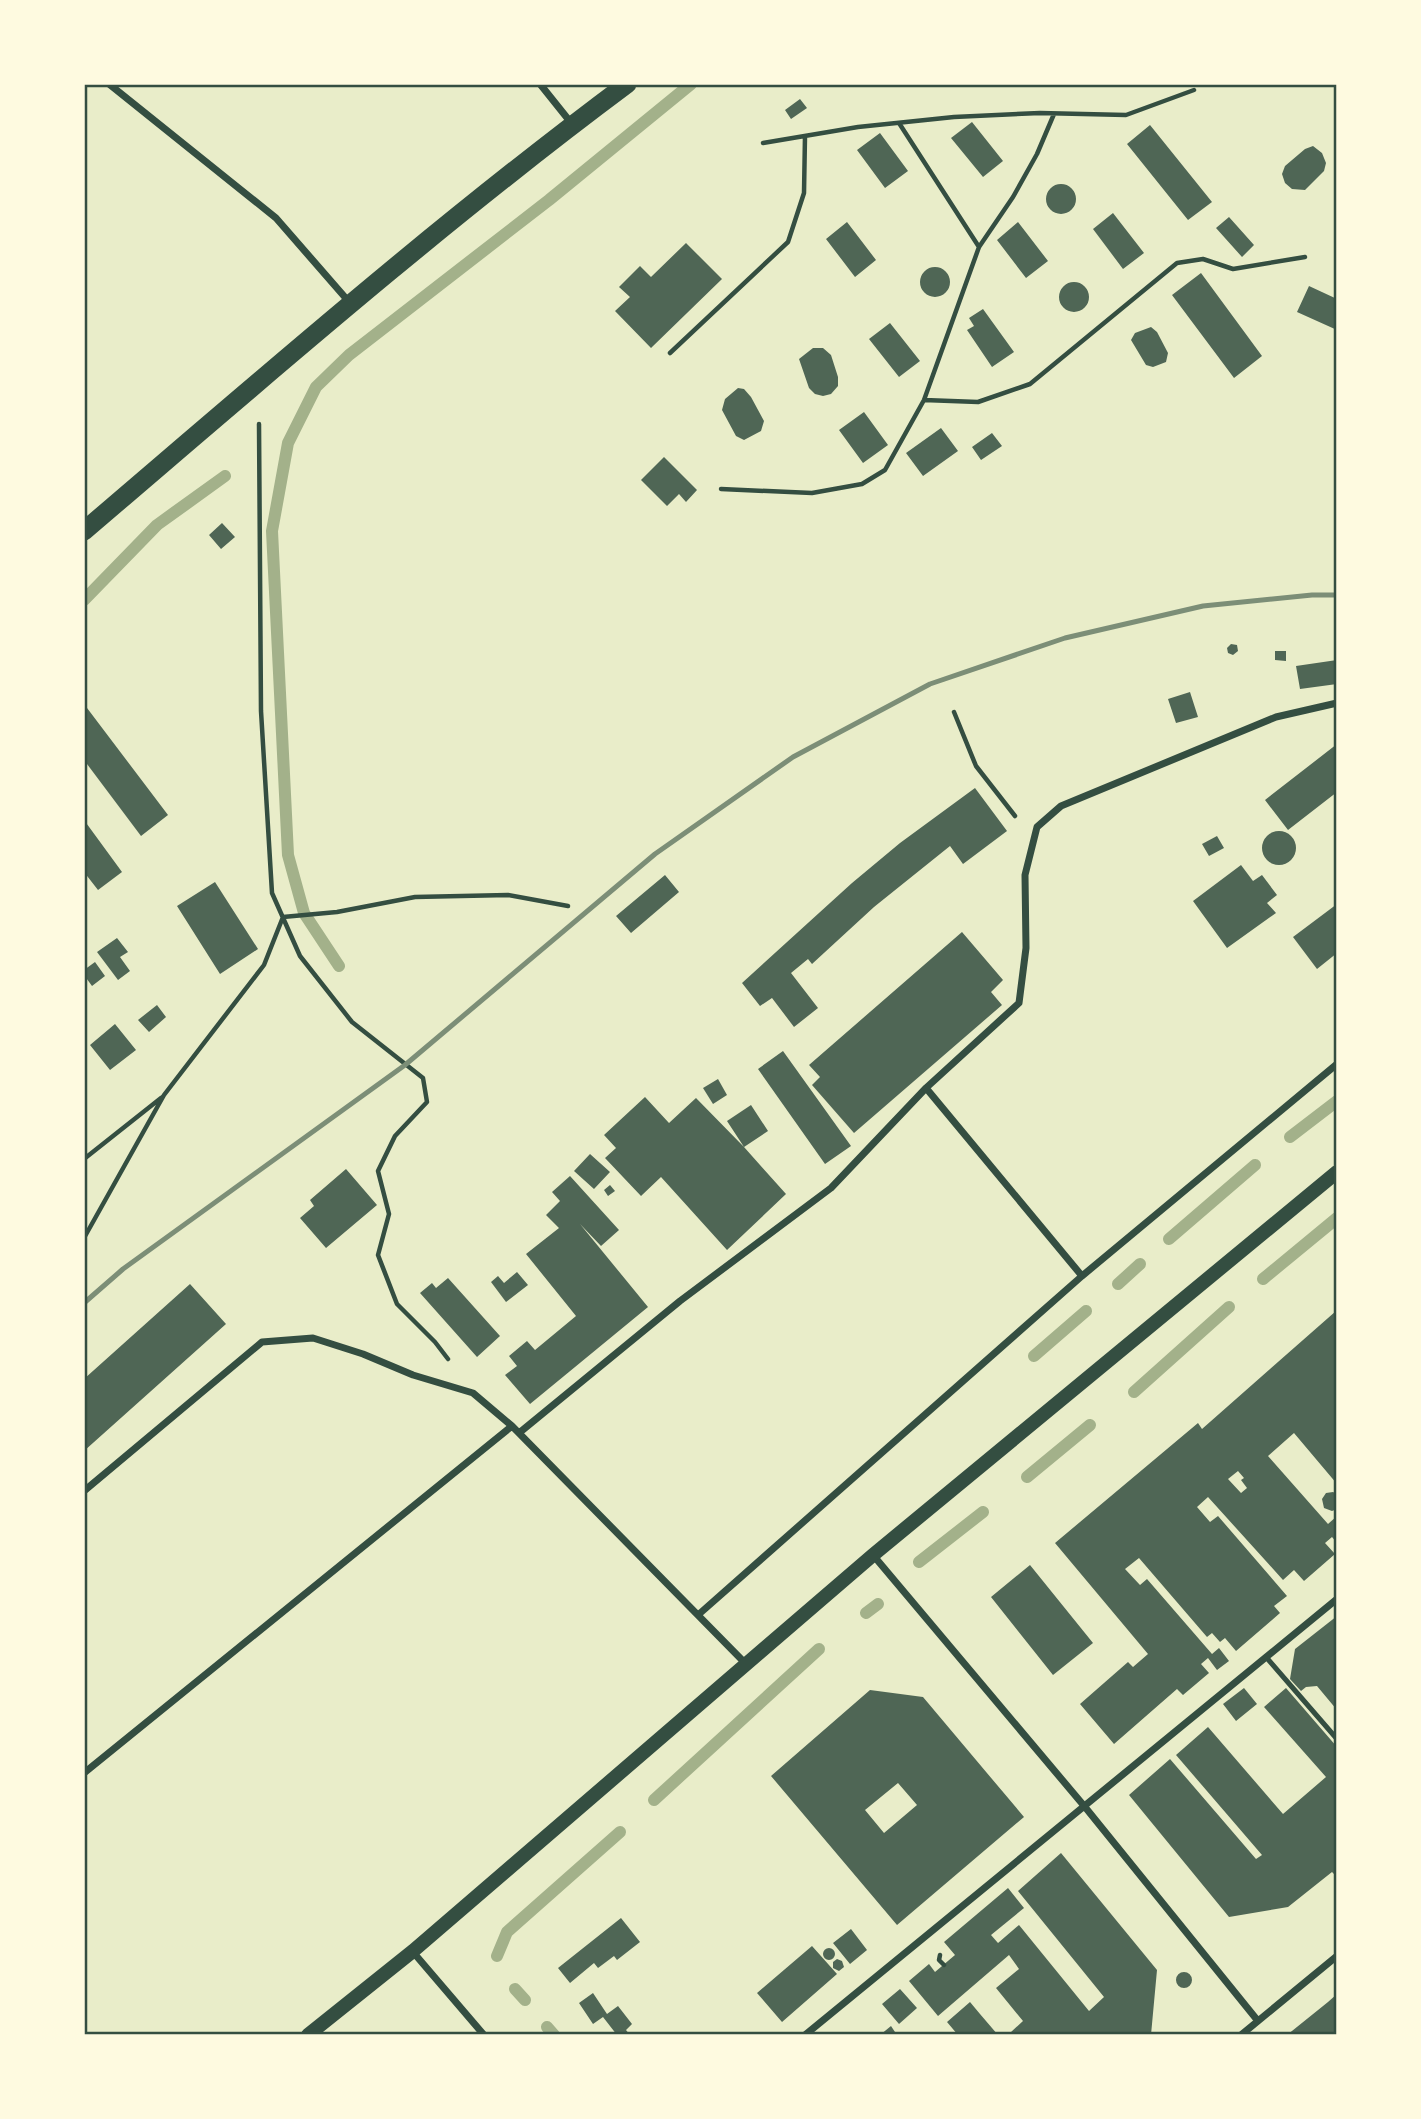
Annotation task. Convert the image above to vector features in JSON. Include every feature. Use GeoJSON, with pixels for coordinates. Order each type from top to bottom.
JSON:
{"type":"FeatureCollection","features":[{"type":"Feature","properties":{"kind":"highway"},"geometry":{"type":"LineString","coordinates":[[84,531],[351,303],[573,124],[627,84]]}},
{"type":"Feature","properties":{"kind":"main road"},"geometry":{"type":"LineString","coordinates":[[307,2035],[413,1951],[873,1555],[1337,1172]]}},
{"type":"Feature","properties":{"kind":"street"},"geometry":{"type":"LineString","coordinates":[[109,84],[276,218],[351,303]]}},
{"type":"Feature","properties":{"kind":"street"},"geometry":{"type":"LineString","coordinates":[[540,84],[573,124]]}},
{"type":"Feature","properties":{"kind":"street"},"geometry":{"type":"LineString","coordinates":[[519,1433],[680,1301],[831,1188],[926,1088],[1019,1003],[1026,948],[1025,875],[1037,828],[1060,806],[1276,717],[1337,703]]}},
{"type":"Feature","properties":{"kind":"street"},"geometry":{"type":"LineString","coordinates":[[698,1615],[1082,1276],[1337,1064]]}},
{"type":"Feature","properties":{"kind":"street"},"geometry":{"type":"LineString","coordinates":[[926,1088],[1082,1276]]}},
{"type":"Feature","properties":{"kind":"street"},"geometry":{"type":"LineString","coordinates":[[84,1491],[262,1342],[313,1338],[363,1354],[413,1375],[473,1393],[512,1426],[745,1663]]}},
{"type":"Feature","properties":{"kind":"street"},"geometry":{"type":"LineString","coordinates":[[84,1773],[512,1426]]}},
{"type":"Feature","properties":{"kind":"street"},"geometry":{"type":"LineString","coordinates":[[873,1555],[1085,1807],[1258,2021]]}},
{"type":"Feature","properties":{"kind":"street"},"geometry":{"type":"LineString","coordinates":[[804,2035],[1337,1599]]}},
{"type":"Feature","properties":{"kind":"street"},"geometry":{"type":"LineString","coordinates":[[413,1951],[484,2035]]}},
{"type":"Feature","properties":{"kind":"street"},"geometry":{"type":"LineString","coordinates":[[1241,2035],[1337,1956]]}},
{"type":"Feature","properties":{"kind":"lane"},"geometry":{"type":"LineString","coordinates":[[1266,1657],[1337,1739]]}},
{"type":"Feature","properties":{"kind":"path"},"geometry":{"type":"LineString","coordinates":[[763,143],[954,117],[1126,115],[1194,90]]}},
{"type":"Feature","properties":{"kind":"path"},"geometry":{"type":"LineString","coordinates":[[721,489],[812,493],[862,484],[885,470],[924,400],[979,247],[1013,197],[1037,154],[1054,114]]}},
{"type":"Feature","properties":{"kind":"path"},"geometry":{"type":"LineString","coordinates":[[899,123],[979,247]]}},
{"type":"Feature","properties":{"kind":"path"},"geometry":{"type":"LineString","coordinates":[[670,353],[788,242],[804,192],[805,136]]}},
{"type":"Feature","properties":{"kind":"path"},"geometry":{"type":"LineString","coordinates":[[924,400],[978,402],[1030,384],[1177,263],[1203,259],[1233,269],[1305,257]]}},
{"type":"Feature","properties":{"kind":"path"},"geometry":{"type":"LineString","coordinates":[[258,382],[261,711],[272,893],[300,956],[352,1022],[424,1078],[428,1102],[395,1136],[378,1171],[389,1214],[378,1255],[397,1304],[435,1342],[473,1393]]}},
{"type":"Feature","properties":{"kind":"path"},"geometry":{"type":"LineString","coordinates":[[954,712],[976,766],[998,797],[1035,837]]}},
{"type":"Feature","properties":{"kind":"path"},"geometry":{"type":"LineString","coordinates":[[283,917],[337,912],[415,897],[508,895],[568,906]]}},
{"type":"Feature","properties":{"kind":"path"},"geometry":{"type":"LineString","coordinates":[[84,1238],[164,1095],[264,965],[283,917]]}},
{"type":"Feature","properties":{"kind":"path"},"geometry":{"type":"LineString","coordinates":[[84,1159],[164,1095]]}},
{"type":"Feature","properties":{"kind":"path"},"geometry":{"type":"LineString","coordinates":[[939,1960],[944,1965]]}},
{"type":"Feature","properties":{"kind":"building"},"geometry":{"type":"Polygon","coordinates":[[[800,99],[807,108],[791,119],[785,110],[800,99]]]}},
{"type":"Feature","properties":{"kind":"building"},"geometry":{"type":"Polygon","coordinates":[[[972,122],[1003,161],[983,177],[951,138],[972,122]]]}},
{"type":"Feature","properties":{"kind":"building"},"geometry":{"type":"Polygon","coordinates":[[[1150,125],[1212,202],[1188,220],[1127,144],[1150,125]]]}},
{"type":"Feature","properties":{"kind":"building"},"geometry":{"type":"Polygon","coordinates":[[[880,133],[908,171],[885,188],[857,150],[880,133]]]}},
{"type":"Feature","properties":{"kind":"building"},"geometry":{"type":"Polygon","coordinates":[[[1313,146],[1322,153],[1326,163],[1324,171],[1305,190],[1292,189],[1285,183],[1282,174],[1285,166],[1305,149],[1313,146]]]}},
{"type":"Feature","properties":{"kind":"building"},"geometry":{"type":"Polygon","coordinates":[[[1061,184],[1072,188],[1076,199],[1072,210],[1061,214],[1050,210],[1046,199],[1050,188],[1061,184]]]}},
{"type":"Feature","properties":{"kind":"building"},"geometry":{"type":"Polygon","coordinates":[[[1113,213],[1144,253],[1123,269],[1093,229],[1113,213]]]}},
{"type":"Feature","properties":{"kind":"building"},"geometry":{"type":"Polygon","coordinates":[[[1229,217],[1254,245],[1242,257],[1216,228],[1229,217]]]}},
{"type":"Feature","properties":{"kind":"building"},"geometry":{"type":"Polygon","coordinates":[[[847,222],[876,260],[855,277],[826,239],[847,222]]]}},
{"type":"Feature","properties":{"kind":"building"},"geometry":{"type":"Polygon","coordinates":[[[1018,222],[1048,261],[1026,278],[997,240],[1018,222]]]}},
{"type":"Feature","properties":{"kind":"building"},"geometry":{"type":"Polygon","coordinates":[[[686,243],[722,279],[651,348],[615,311],[630,297],[619,287],[640,266],[651,277],[686,243]]]}},
{"type":"Feature","properties":{"kind":"building"},"geometry":{"type":"Polygon","coordinates":[[[935,267],[941,268],[949,276],[949,288],[941,296],[935,297],[929,296],[921,288],[920,282],[921,276],[929,268],[935,267]]]}},
{"type":"Feature","properties":{"kind":"building"},"geometry":{"type":"Polygon","coordinates":[[[1201,273],[1262,356],[1234,378],[1172,295],[1201,273]]]}},
{"type":"Feature","properties":{"kind":"building"},"geometry":{"type":"Polygon","coordinates":[[[1074,282],[1085,286],[1089,297],[1085,308],[1074,312],[1063,308],[1059,297],[1063,286],[1074,282]]]}},
{"type":"Feature","properties":{"kind":"building"},"geometry":{"type":"Polygon","coordinates":[[[1309,286],[1337,299],[1337,330],[1297,312],[1309,286]]]}},
{"type":"Feature","properties":{"kind":"building"},"geometry":{"type":"Polygon","coordinates":[[[983,309],[1014,352],[992,367],[967,330],[974,326],[969,318],[983,309]]]}},
{"type":"Feature","properties":{"kind":"building"},"geometry":{"type":"Polygon","coordinates":[[[890,323],[920,361],[899,377],[869,339],[890,323]]]}},
{"type":"Feature","properties":{"kind":"building"},"geometry":{"type":"Polygon","coordinates":[[[1151,327],[1157,332],[1168,353],[1166,362],[1153,367],[1146,365],[1131,340],[1135,333],[1151,327]]]}},
{"type":"Feature","properties":{"kind":"building"},"geometry":{"type":"Polygon","coordinates":[[[813,348],[823,348],[831,355],[838,386],[831,394],[815,394],[809,388],[799,359],[813,348]]]}},
{"type":"Feature","properties":{"kind":"building"},"geometry":{"type":"Polygon","coordinates":[[[738,388],[744,389],[751,397],[764,421],[761,431],[744,440],[736,436],[722,410],[725,399],[738,388]]]}},
{"type":"Feature","properties":{"kind":"building"},"geometry":{"type":"Polygon","coordinates":[[[864,412],[888,445],[863,463],[839,430],[864,412]]]}},
{"type":"Feature","properties":{"kind":"building"},"geometry":{"type":"Polygon","coordinates":[[[941,428],[958,451],[923,476],[906,453],[941,428]]]}},
{"type":"Feature","properties":{"kind":"building"},"geometry":{"type":"Polygon","coordinates":[[[992,433],[1002,446],[981,460],[972,447],[992,433]]]}},
{"type":"Feature","properties":{"kind":"building"},"geometry":{"type":"Polygon","coordinates":[[[664,457],[697,490],[686,502],[679,494],[667,506],[641,480],[664,457]]]}},
{"type":"Feature","properties":{"kind":"building"},"geometry":{"type":"Polygon","coordinates":[[[222,523],[235,537],[221,549],[209,535],[222,523]]]}},
{"type":"Feature","properties":{"kind":"building"},"geometry":{"type":"Polygon","coordinates":[[[1231,644],[1237,645],[1238,651],[1233,655],[1228,653],[1227,648],[1231,644]]]}},
{"type":"Feature","properties":{"kind":"building"},"geometry":{"type":"Polygon","coordinates":[[[1275,651],[1286,651],[1286,661],[1275,660],[1275,651]]]}},
{"type":"Feature","properties":{"kind":"building"},"geometry":{"type":"Polygon","coordinates":[[[1337,660],[1337,684],[1300,689],[1296,666],[1337,660]]]}},
{"type":"Feature","properties":{"kind":"building"},"geometry":{"type":"Polygon","coordinates":[[[1190,692],[1198,717],[1176,723],[1168,699],[1190,692]]]}},
{"type":"Feature","properties":{"kind":"building"},"geometry":{"type":"Polygon","coordinates":[[[84,704],[168,815],[141,836],[84,760],[84,704]]]}},
{"type":"Feature","properties":{"kind":"building"},"geometry":{"type":"Polygon","coordinates":[[[1337,744],[1337,792],[1288,830],[1265,800],[1337,744]]]}},
{"type":"Feature","properties":{"kind":"building"},"geometry":{"type":"Polygon","coordinates":[[[975,788],[1007,831],[963,864],[950,846],[874,907],[812,964],[808,959],[791,973],[818,1008],[794,1027],[772,998],[760,1006],[742,983],[852,883],[900,843],[975,788]]]}},
{"type":"Feature","properties":{"kind":"building"},"geometry":{"type":"Polygon","coordinates":[[[84,820],[122,872],[98,890],[84,872],[84,820]]]}},
{"type":"Feature","properties":{"kind":"building"},"geometry":{"type":"Polygon","coordinates":[[[1279,831],[1291,836],[1296,848],[1291,860],[1279,865],[1267,860],[1262,848],[1267,836],[1279,831]]]}},
{"type":"Feature","properties":{"kind":"building"},"geometry":{"type":"Polygon","coordinates":[[[1217,836],[1224,848],[1209,856],[1202,844],[1217,836]]]}},
{"type":"Feature","properties":{"kind":"building"},"geometry":{"type":"Polygon","coordinates":[[[1241,865],[1253,881],[1262,875],[1277,895],[1267,903],[1276,913],[1227,948],[1193,901],[1241,865]]]}},
{"type":"Feature","properties":{"kind":"building"},"geometry":{"type":"Polygon","coordinates":[[[665,875],[679,892],[631,933],[616,916],[665,875]]]}},
{"type":"Feature","properties":{"kind":"building"},"geometry":{"type":"Polygon","coordinates":[[[215,882],[258,949],[220,974],[177,906],[215,882]]]}},
{"type":"Feature","properties":{"kind":"building"},"geometry":{"type":"Polygon","coordinates":[[[1337,904],[1337,953],[1317,969],[1293,937],[1337,904]]]}},
{"type":"Feature","properties":{"kind":"building"},"geometry":{"type":"Polygon","coordinates":[[[962,932],[1003,980],[991,992],[1002,1005],[854,1133],[812,1085],[820,1077],[809,1065],[962,932]]]}},
{"type":"Feature","properties":{"kind":"building"},"geometry":{"type":"Polygon","coordinates":[[[117,938],[128,952],[120,957],[130,971],[118,980],[97,952],[117,938]]]}},
{"type":"Feature","properties":{"kind":"building"},"geometry":{"type":"Polygon","coordinates":[[[95,962],[105,976],[92,986],[84,975],[84,970],[95,962]]]}},
{"type":"Feature","properties":{"kind":"building"},"geometry":{"type":"Polygon","coordinates":[[[157,1005],[166,1017],[149,1032],[138,1020],[157,1005]]]}},
{"type":"Feature","properties":{"kind":"building"},"geometry":{"type":"Polygon","coordinates":[[[115,1024],[136,1050],[110,1070],[90,1045],[115,1024]]]}},
{"type":"Feature","properties":{"kind":"building"},"geometry":{"type":"Polygon","coordinates":[[[783,1051],[851,1146],[825,1164],[758,1069],[783,1051]]]}},
{"type":"Feature","properties":{"kind":"building"},"geometry":{"type":"Polygon","coordinates":[[[718,1079],[727,1095],[713,1104],[703,1088],[718,1079]]]}},
{"type":"Feature","properties":{"kind":"building"},"geometry":{"type":"Polygon","coordinates":[[[645,1097],[669,1123],[696,1098],[786,1194],[727,1250],[661,1177],[641,1196],[605,1158],[616,1148],[604,1135],[645,1097]]]}},
{"type":"Feature","properties":{"kind":"building"},"geometry":{"type":"Polygon","coordinates":[[[751,1105],[768,1131],[744,1147],[727,1121],[751,1105]]]}},
{"type":"Feature","properties":{"kind":"building"},"geometry":{"type":"Polygon","coordinates":[[[590,1154],[610,1172],[594,1189],[574,1171],[590,1154]]]}},
{"type":"Feature","properties":{"kind":"building"},"geometry":{"type":"Polygon","coordinates":[[[346,1169],[377,1205],[326,1248],[300,1218],[314,1206],[310,1200],[346,1169]]]}},
{"type":"Feature","properties":{"kind":"building"},"geometry":{"type":"Polygon","coordinates":[[[570,1176],[619,1230],[601,1246],[580,1224],[648,1307],[530,1404],[505,1375],[517,1366],[509,1356],[527,1341],[535,1350],[576,1316],[526,1254],[559,1228],[546,1215],[560,1201],[552,1192],[570,1176]]]}},
{"type":"Feature","properties":{"kind":"building"},"geometry":{"type":"Polygon","coordinates":[[[610,1185],[615,1191],[608,1196],[604,1190],[610,1185]]]}},
{"type":"Feature","properties":{"kind":"building"},"geometry":{"type":"Polygon","coordinates":[[[517,1272],[528,1285],[506,1302],[491,1282],[498,1276],[504,1283],[517,1272]]]}},
{"type":"Feature","properties":{"kind":"building"},"geometry":{"type":"Polygon","coordinates":[[[448,1278],[500,1336],[477,1357],[420,1293],[432,1283],[436,1288],[448,1278]]]}},
{"type":"Feature","properties":{"kind":"building"},"geometry":{"type":"Polygon","coordinates":[[[190,1284],[226,1324],[84,1451],[84,1379],[190,1284]]]}},
{"type":"Feature","properties":{"kind":"building"},"geometry":{"type":"Polygon","coordinates":[[[1336,1311],[1337,1484],[1294,1433],[1268,1456],[1328,1524],[1337,1516],[1337,1543],[1332,1537],[1325,1543],[1335,1554],[1304,1581],[1294,1570],[1283,1580],[1208,1497],[1197,1507],[1210,1522],[1218,1516],[1287,1596],[1274,1606],[1280,1613],[1236,1651],[1225,1638],[1220,1642],[1212,1633],[1207,1637],[1139,1558],[1125,1569],[1140,1585],[1147,1579],[1212,1654],[1219,1648],[1229,1661],[1217,1670],[1208,1658],[1201,1664],[1209,1673],[1183,1695],[1177,1689],[1114,1744],[1080,1704],[1128,1662],[1133,1667],[1148,1654],[1055,1543],[1198,1423],[1202,1429],[1336,1311]],[[1238,1471],[1228,1479],[1241,1493],[1247,1488],[1241,1480],[1244,1478],[1238,1471]]]}},
{"type":"Feature","properties":{"kind":"building"},"geometry":{"type":"Polygon","coordinates":[[[1326,1493],[1337,1494],[1337,1509],[1332,1511],[1324,1508],[1322,1499],[1326,1493]]]}},
{"type":"Feature","properties":{"kind":"building"},"geometry":{"type":"Polygon","coordinates":[[[1030,1565],[1093,1643],[1053,1675],[991,1597],[1030,1565]]]}},
{"type":"Feature","properties":{"kind":"building"},"geometry":{"type":"Polygon","coordinates":[[[1337,1616],[1337,1710],[1317,1686],[1306,1687],[1301,1691],[1290,1679],[1295,1649],[1337,1616]]]}},
{"type":"Feature","properties":{"kind":"building"},"geometry":{"type":"Polygon","coordinates":[[[1244,1688],[1257,1704],[1236,1721],[1223,1704],[1244,1688]]]}},
{"type":"Feature","properties":{"kind":"building"},"geometry":{"type":"Polygon","coordinates":[[[1286,1688],[1337,1747],[1337,1877],[1332,1872],[1288,1907],[1229,1917],[1129,1795],[1170,1759],[1256,1859],[1262,1855],[1176,1755],[1208,1727],[1283,1814],[1326,1777],[1264,1707],[1286,1688]]]}},
{"type":"Feature","properties":{"kind":"building"},"geometry":{"type":"Polygon","coordinates":[[[870,1690],[923,1697],[1024,1817],[897,1925],[771,1776],[870,1690]],[[898,1783],[865,1810],[884,1833],[917,1805],[898,1783]]]}},
{"type":"Feature","properties":{"kind":"building"},"geometry":{"type":"Polygon","coordinates":[[[1061,1853],[1157,1970],[1151,2035],[1014,2035],[1011,2032],[1023,2021],[996,1988],[1019,1969],[1009,1955],[938,2016],[909,1981],[929,1964],[935,1972],[955,1955],[944,1942],[1008,1888],[1024,1908],[991,1935],[998,1943],[1019,1925],[1089,2011],[1104,1997],[1018,1891],[1061,1853]]]}},
{"type":"Feature","properties":{"kind":"building"},"geometry":{"type":"Polygon","coordinates":[[[621,1918],[640,1942],[617,1960],[614,1956],[598,1968],[594,1963],[570,1983],[558,1968],[621,1918]]]}},
{"type":"Feature","properties":{"kind":"building"},"geometry":{"type":"Polygon","coordinates":[[[851,1929],[867,1950],[850,1964],[833,1943],[851,1929]]]}},
{"type":"Feature","properties":{"kind":"building"},"geometry":{"type":"Polygon","coordinates":[[[812,1946],[837,1974],[782,2022],[757,1993],[812,1946]]]}},
{"type":"Feature","properties":{"kind":"building"},"geometry":{"type":"Polygon","coordinates":[[[824,1949],[834,1949],[834,1959],[824,1959],[824,1949]]]}},
{"type":"Feature","properties":{"kind":"building"},"geometry":{"type":"Polygon","coordinates":[[[837,1959],[842,1961],[844,1967],[839,1971],[833,1968],[833,1962],[837,1959]]]}},
{"type":"Feature","properties":{"kind":"building"},"geometry":{"type":"Polygon","coordinates":[[[1184,1972],[1192,1980],[1184,1988],[1176,1980],[1184,1972]]]}},
{"type":"Feature","properties":{"kind":"building"},"geometry":{"type":"Polygon","coordinates":[[[900,1989],[917,2008],[899,2024],[882,2004],[900,1989]]]}},
{"type":"Feature","properties":{"kind":"building"},"geometry":{"type":"Polygon","coordinates":[[[593,1993],[607,2014],[618,2006],[632,2024],[626,2030],[630,2035],[617,2035],[603,2017],[593,2024],[579,2003],[593,1993]]]}},
{"type":"Feature","properties":{"kind":"building"},"geometry":{"type":"Polygon","coordinates":[[[1337,1994],[1337,2035],[1287,2035],[1328,2002],[1337,1994]]]}},
{"type":"Feature","properties":{"kind":"building"},"geometry":{"type":"Polygon","coordinates":[[[970,2002],[998,2035],[958,2035],[947,2022],[970,2002]]]}},
{"type":"Feature","properties":{"kind":"building"},"geometry":{"type":"Polygon","coordinates":[[[891,2026],[897,2035],[880,2035],[891,2026]]]}},
{"type":"Feature","properties":{"kind":"waterway"},"geometry":{"type":"LineString","coordinates":[[339,966],[304,913],[288,855],[272,531],[288,443],[316,387],[349,355],[549,200],[691,84]]}},
{"type":"Feature","properties":{"kind":"waterway"},"geometry":{"type":"LineString","coordinates":[[84,600],[157,525],[225,476]]}},
{"type":"Feature","properties":{"kind":"waterway"},"geometry":{"type":"LineString","coordinates":[[1290,1137],[1337,1101]]}},
{"type":"Feature","properties":{"kind":"waterway"},"geometry":{"type":"LineString","coordinates":[[1169,1239],[1255,1165]]}},
{"type":"Feature","properties":{"kind":"waterway"},"geometry":{"type":"LineString","coordinates":[[1263,1279],[1337,1218]]}},
{"type":"Feature","properties":{"kind":"waterway"},"geometry":{"type":"LineString","coordinates":[[1118,1284],[1140,1264]]}},
{"type":"Feature","properties":{"kind":"waterway"},"geometry":{"type":"LineString","coordinates":[[1134,1392],[1229,1307]]}},
{"type":"Feature","properties":{"kind":"waterway"},"geometry":{"type":"LineString","coordinates":[[1034,1356],[1086,1311]]}},
{"type":"Feature","properties":{"kind":"waterway"},"geometry":{"type":"LineString","coordinates":[[1027,1477],[1090,1425]]}},
{"type":"Feature","properties":{"kind":"waterway"},"geometry":{"type":"LineString","coordinates":[[919,1562],[983,1512]]}},
{"type":"Feature","properties":{"kind":"waterway"},"geometry":{"type":"LineString","coordinates":[[866,1613],[878,1604]]}},
{"type":"Feature","properties":{"kind":"waterway"},"geometry":{"type":"LineString","coordinates":[[654,1800],[819,1649]]}},
{"type":"Feature","properties":{"kind":"waterway"},"geometry":{"type":"LineString","coordinates":[[497,1956],[507,1932],[620,1832]]}},
{"type":"Feature","properties":{"kind":"waterway"},"geometry":{"type":"LineString","coordinates":[[515,1989],[525,2000]]}},
{"type":"Feature","properties":{"kind":"waterway"},"geometry":{"type":"LineString","coordinates":[[547,2027],[554,2035]]}},
{"type":"Feature","properties":{"kind":"railway"},"geometry":{"type":"LineString","coordinates":[[84,1303],[123,1269],[405,1065],[655,854],[793,757],[930,684],[1065,638],[1203,606],[1337,595]]}}]}
